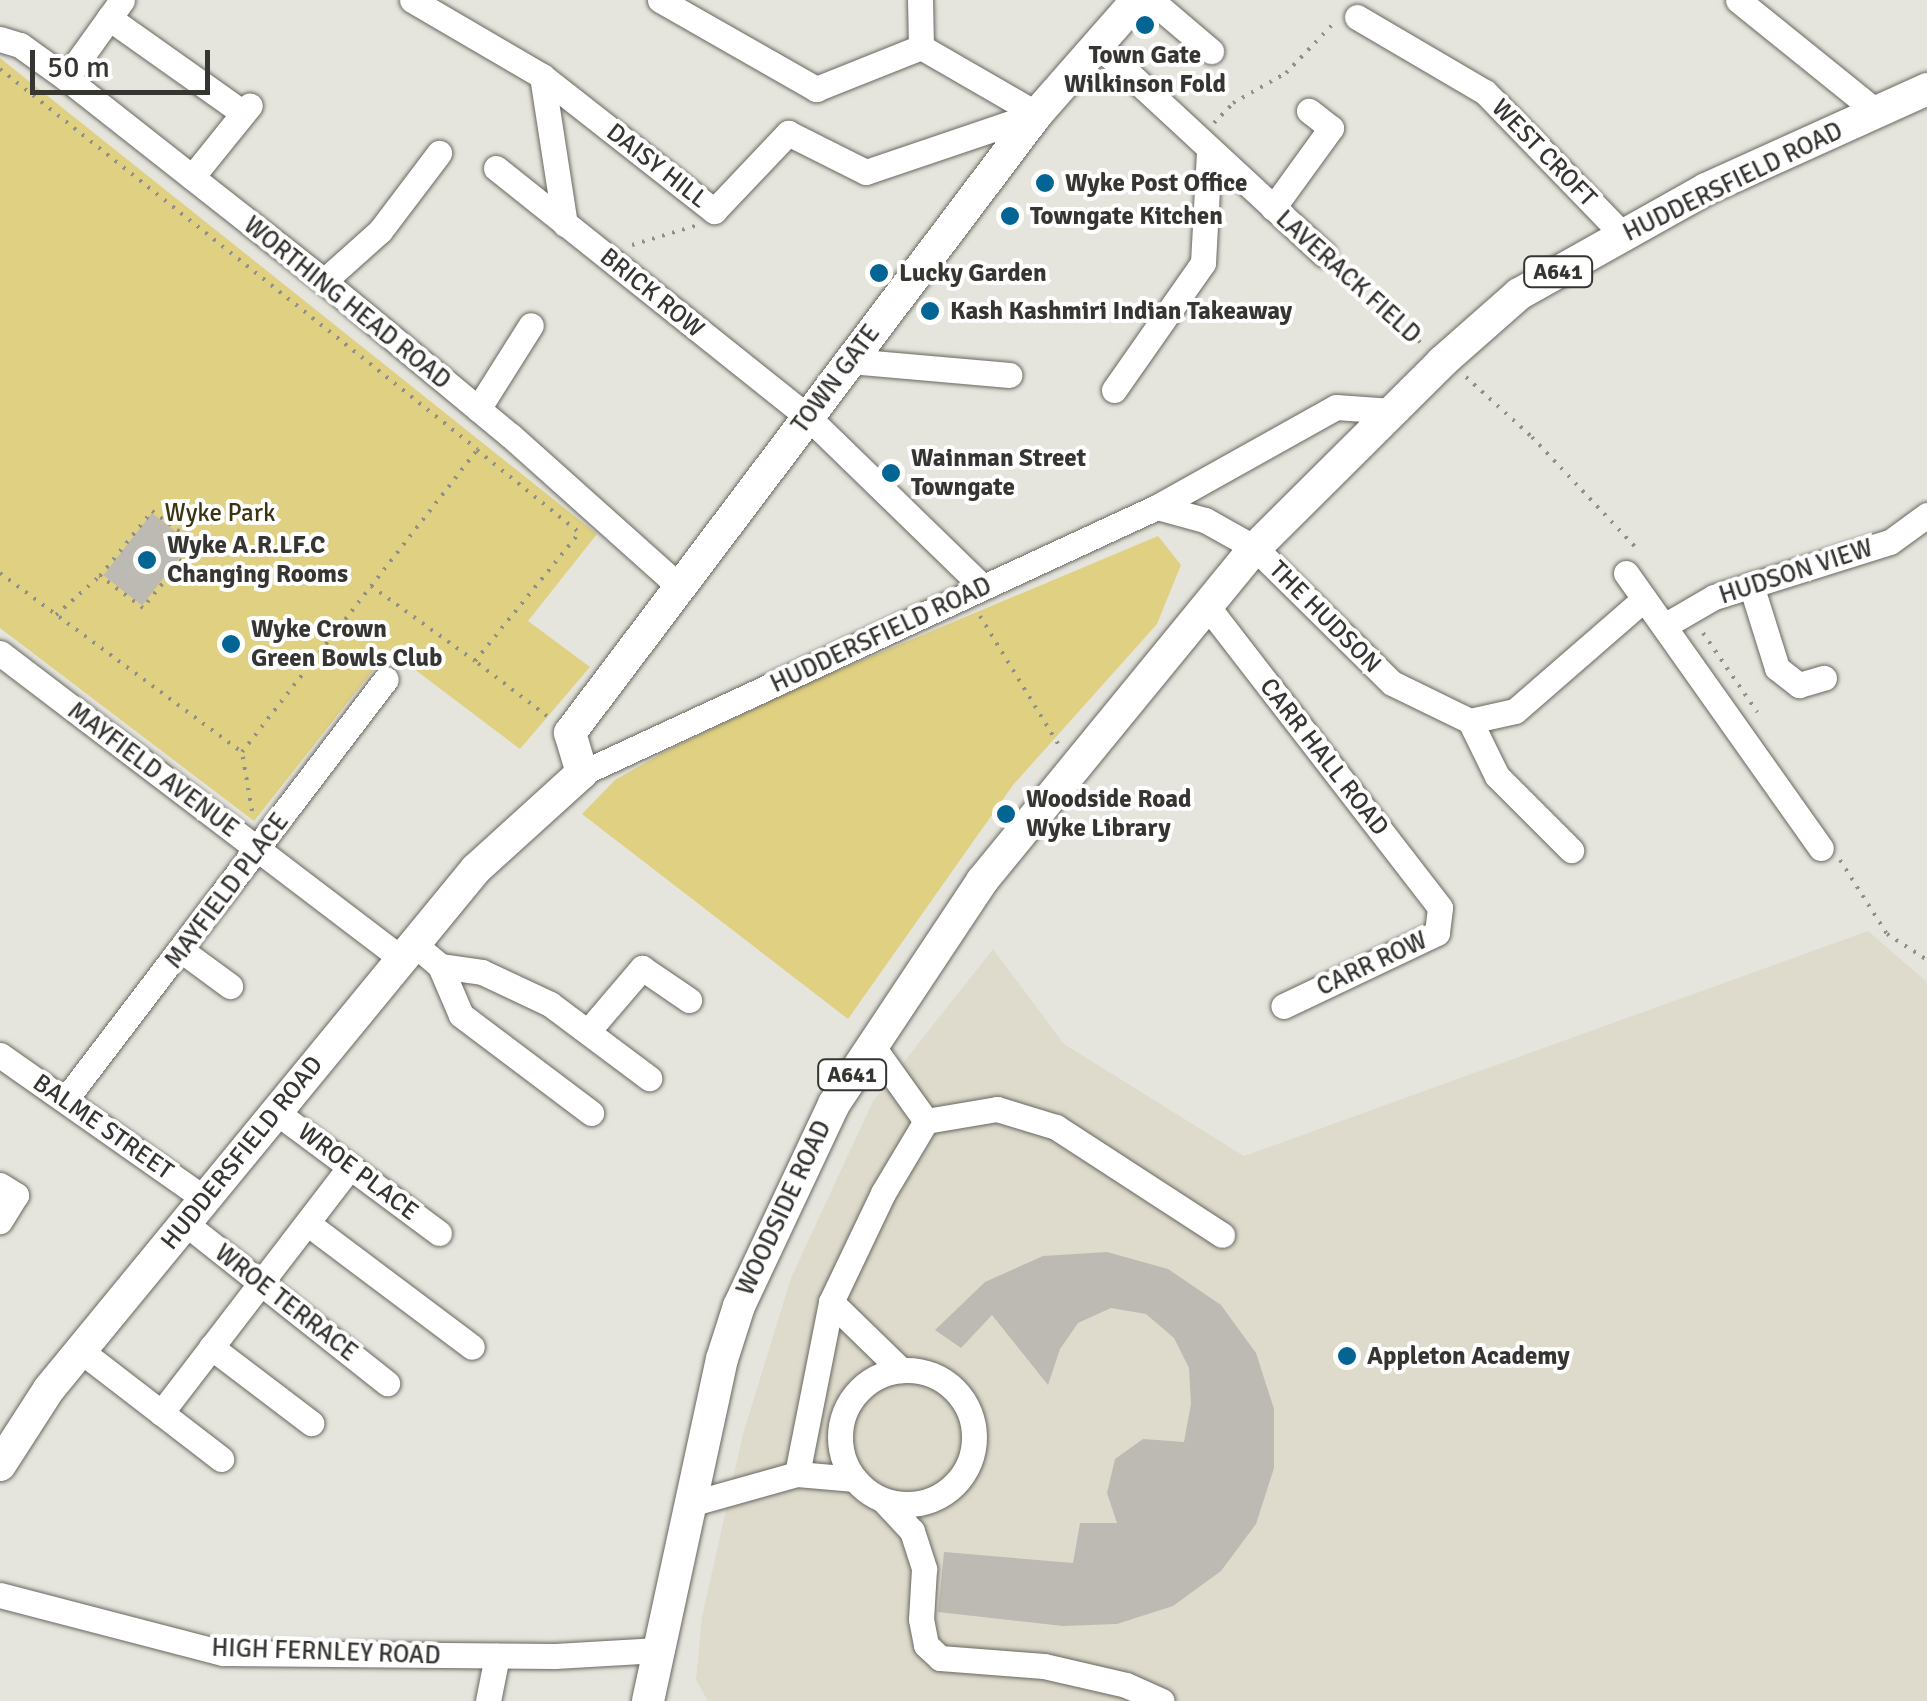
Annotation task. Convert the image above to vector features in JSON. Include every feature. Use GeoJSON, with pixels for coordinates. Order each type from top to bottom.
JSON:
{"type":"FeatureCollection","features":[{"type":"Feature","properties":{"kind":"main road","name":"TOWN GATE"},"geometry":{"type":"LineString","coordinates":[[570,733],[1036,114],[1137,0]]}},
{"type":"Feature","properties":{"kind":"main road","name":"HUDDERSFIELD ROAD"},"geometry":{"type":"LineString","coordinates":[[1256,548],[1442,362],[1519,294],[1706,189],[1927,89]]}},
{"type":"Feature","properties":{"kind":"main road","name":"WOODSIDE ROAD"},"geometry":{"type":"LineString","coordinates":[[648,1701],[722,1358],[738,1306],[814,1140],[872,1044],[982,881],[1256,548]]}},
{"type":"Feature","properties":{"kind":"main road"},"geometry":{"type":"LineString","coordinates":[[570,733],[582,773]]}},
{"type":"Feature","properties":{"kind":"main road","name":"HUDDERSFIELD ROAD"},"geometry":{"type":"LineString","coordinates":[[0,1465],[81,1351],[476,869],[582,773]]}},
{"type":"Feature","properties":{"kind":"street","name":"DAISY HILL"},"geometry":{"type":"LineString","coordinates":[[412,0],[542,76],[714,211],[788,133],[866,172],[1036,114]]}},
{"type":"Feature","properties":{"kind":"street"},"geometry":{"type":"LineString","coordinates":[[660,0],[816,89],[921,47]]}},
{"type":"Feature","properties":{"kind":"street"},"geometry":{"type":"LineString","coordinates":[[920,0],[921,47]]}},
{"type":"Feature","properties":{"kind":"street"},"geometry":{"type":"LineString","coordinates":[[1150,0],[1211,51]]}},
{"type":"Feature","properties":{"kind":"street"},"geometry":{"type":"LineString","coordinates":[[1738,0],[1877,112]]}},
{"type":"Feature","properties":{"kind":"street"},"geometry":{"type":"LineString","coordinates":[[66,78],[115,9],[247,109],[192,178]]}},
{"type":"Feature","properties":{"kind":"street","name":"WEST CROFT"},"geometry":{"type":"LineString","coordinates":[[1357,17],[1485,92],[1623,235]]}},
{"type":"Feature","properties":{"kind":"street","name":"WORTHING HEAD ROAD"},"geometry":{"type":"LineString","coordinates":[[0,39],[20,46],[66,78],[324,282],[478,409],[680,587]]}},
{"type":"Feature","properties":{"kind":"street","name":"LAVERACK FIELD"},"geometry":{"type":"LineString","coordinates":[[1098,45],[1324,254]]}},
{"type":"Feature","properties":{"kind":"street"},"geometry":{"type":"LineString","coordinates":[[921,47],[1036,114]]}},
{"type":"Feature","properties":{"kind":"street"},"geometry":{"type":"LineString","coordinates":[[542,76],[565,224]]}},
{"type":"Feature","properties":{"kind":"street"},"geometry":{"type":"LineString","coordinates":[[1273,208],[1331,128],[1309,111]]}},
{"type":"Feature","properties":{"kind":"street"},"geometry":{"type":"LineString","coordinates":[[1114,390],[1203,263],[1204,147]]}},
{"type":"Feature","properties":{"kind":"street"},"geometry":{"type":"LineString","coordinates":[[324,282],[380,231],[439,152]]}},
{"type":"Feature","properties":{"kind":"street","name":"BRICK ROW"},"geometry":{"type":"LineString","coordinates":[[496,168],[808,417],[975,591]]}},
{"type":"Feature","properties":{"kind":"street"},"geometry":{"type":"LineString","coordinates":[[478,409],[531,325]]}},
{"type":"Feature","properties":{"kind":"street"},"geometry":{"type":"LineString","coordinates":[[850,361],[1010,375]]}},
{"type":"Feature","properties":{"kind":"street","name":"HUDDERSFIELD ROAD"},"geometry":{"type":"LineString","coordinates":[[582,773],[1157,507],[1336,407],[1392,411]]}},
{"type":"Feature","properties":{"kind":"street"},"geometry":{"type":"LineString","coordinates":[[1157,507],[1206,520],[1256,548]]}},
{"type":"Feature","properties":{"kind":"street","name":"HUDSON VIEW"},"geometry":{"type":"LineString","coordinates":[[1664,626],[1714,597],[1890,542],[1927,515]]}},
{"type":"Feature","properties":{"kind":"street","name":"THE HUDSON"},"geometry":{"type":"LineString","coordinates":[[1256,548],[1392,684],[1470,721]]}},
{"type":"Feature","properties":{"kind":"street"},"geometry":{"type":"LineString","coordinates":[[1626,573],[1820,848]]}},
{"type":"Feature","properties":{"kind":"street"},"geometry":{"type":"LineString","coordinates":[[1751,585],[1776,668],[1799,684],[1824,678]]}},
{"type":"Feature","properties":{"kind":"street"},"geometry":{"type":"LineString","coordinates":[[1571,850],[1497,776],[1470,721],[1515,711],[1644,598]]}},
{"type":"Feature","properties":{"kind":"street","name":"CARR HALL ROAD"},"geometry":{"type":"LineString","coordinates":[[1208,606],[1440,908]]}},
{"type":"Feature","properties":{"kind":"street","name":"MAYFIELD AVENUE"},"geometry":{"type":"LineString","coordinates":[[0,652],[259,850],[408,952],[440,966]]}},
{"type":"Feature","properties":{"kind":"street","name":"MAYFIELD PLACE"},"geometry":{"type":"LineString","coordinates":[[65,1100],[386,679]]}},
{"type":"Feature","properties":{"kind":"street","name":"CARR ROW"},"geometry":{"type":"LineString","coordinates":[[1283,1006],[1437,934],[1440,908]]}},
{"type":"Feature","properties":{"kind":"street"},"geometry":{"type":"LineString","coordinates":[[182,950],[230,986]]}},
{"type":"Feature","properties":{"kind":"street"},"geometry":{"type":"LineString","coordinates":[[440,966],[482,972],[520,987],[589,1030],[650,1078]]}},
{"type":"Feature","properties":{"kind":"street"},"geometry":{"type":"LineString","coordinates":[[440,966],[461,1016],[591,1114]]}},
{"type":"Feature","properties":{"kind":"street"},"geometry":{"type":"LineString","coordinates":[[589,1030],[642,968],[690,1000]]}},
{"type":"Feature","properties":{"kind":"street"},"geometry":{"type":"LineString","coordinates":[[872,1044],[926,1121]]}},
{"type":"Feature","properties":{"kind":"street","name":"BALME STREET"},"geometry":{"type":"LineString","coordinates":[[0,1055],[65,1100],[195,1211]]}},
{"type":"Feature","properties":{"kind":"street"},"geometry":{"type":"LineString","coordinates":[[797,1474],[831,1302],[883,1193],[926,1121],[997,1109],[1056,1127],[1222,1235]]}},
{"type":"Feature","properties":{"kind":"street","name":"WROE PLACE"},"geometry":{"type":"LineString","coordinates":[[276,1112],[439,1233]]}},
{"type":"Feature","properties":{"kind":"street"},"geometry":{"type":"LineString","coordinates":[[160,1413],[350,1167]]}},
{"type":"Feature","properties":{"kind":"street"},"geometry":{"type":"LineString","coordinates":[[0,1185],[16,1196],[0,1221]]}},
{"type":"Feature","properties":{"kind":"street","name":"WROE TERRACE"},"geometry":{"type":"LineString","coordinates":[[195,1211],[261,1283],[388,1383]]}},
{"type":"Feature","properties":{"kind":"street"},"geometry":{"type":"LineString","coordinates":[[306,1223],[472,1347]]}},
{"type":"Feature","properties":{"kind":"street"},"geometry":{"type":"LineString","coordinates":[[831,1302],[901,1370]]}},
{"type":"Feature","properties":{"kind":"street"},"geometry":{"type":"LineString","coordinates":[[211,1347],[311,1423]]}},
{"type":"Feature","properties":{"kind":"street"},"geometry":{"type":"LineString","coordinates":[[81,1351],[221,1459]]}},
{"type":"Feature","properties":{"kind":"street"},"geometry":{"type":"LineString","coordinates":[[884,1501],[928,1501],[948,1491],[964,1474],[973,1453],[975,1430],[968,1408],[955,1389],[936,1375],[901,1370],[871,1379],[844,1412],[842,1454],[854,1479],[884,1501],[912,1530],[924,1569],[921,1619],[926,1646],[940,1658],[1044,1666],[1126,1686],[1162,1701]]}},
{"type":"Feature","properties":{"kind":"street"},"geometry":{"type":"LineString","coordinates":[[690,1504],[797,1474],[854,1479]]}},
{"type":"Feature","properties":{"kind":"street","name":"HIGH FERNLEY ROAD"},"geometry":{"type":"LineString","coordinates":[[1,1600],[223,1653],[498,1656],[658,1650]]}},
{"type":"Feature","properties":{"kind":"street"},"geometry":{"type":"LineString","coordinates":[[488,1701],[498,1656]]}},
{"type":"Feature","properties":{"kind":"path"},"geometry":{"type":"LineString","coordinates":[[1204,147],[1233,103],[1286,73],[1337,20],[1357,17]]}},
{"type":"Feature","properties":{"kind":"path"},"geometry":{"type":"LineString","coordinates":[[0,69],[579,533],[617,532]]}},
{"type":"Feature","properties":{"kind":"path"},"geometry":{"type":"LineString","coordinates":[[600,252],[696,226],[714,211]]}},
{"type":"Feature","properties":{"kind":"path","name":"LAVERACK FIELD"},"geometry":{"type":"LineString","coordinates":[[1324,254],[1442,362]]}},
{"type":"Feature","properties":{"kind":"path"},"geometry":{"type":"LineString","coordinates":[[242,752],[478,450]]}},
{"type":"Feature","properties":{"kind":"path"},"geometry":{"type":"LineString","coordinates":[[56,616],[100,576],[152,510],[194,543],[143,608],[100,576]]}},
{"type":"Feature","properties":{"kind":"path"},"geometry":{"type":"LineString","coordinates":[[475,661],[579,533]]}},
{"type":"Feature","properties":{"kind":"path"},"geometry":{"type":"LineString","coordinates":[[0,573],[242,752],[259,850]]}},
{"type":"Feature","properties":{"kind":"path"},"geometry":{"type":"LineString","coordinates":[[371,586],[570,733]]}},
{"type":"Feature","properties":{"kind":"path"},"geometry":{"type":"LineString","coordinates":[[975,591],[1073,770]]}},
{"type":"Feature","properties":{"kind":"shaded area","name":"Appleton Academy"},"geometry":{"type":"Polygon","coordinates":[[[1868,931],[1927,982],[1927,1701],[708,1701],[696,1680],[702,1617],[743,1434],[791,1278],[873,1101],[993,949],[1064,1044],[1244,1156],[1868,931]]]}},
{"type":"Feature","properties":{"kind":"green space","name":"Wyke Park"},"geometry":{"type":"Polygon","coordinates":[[[0,58],[597,534],[528,621],[590,667],[520,749],[389,650],[254,821],[0,628],[0,58]]]}},
{"type":"Feature","properties":{"kind":"green space"},"geometry":{"type":"Polygon","coordinates":[[[1158,536],[1181,565],[1157,624],[1013,785],[848,1019],[582,814],[615,780],[666,751],[806,684],[1158,536]]]}},
{"type":"Feature","properties":{"kind":"building","name":"Wyke A.R.LF.C Changing Rooms"},"geometry":{"type":"Polygon","coordinates":[[[152,513],[191,543],[142,605],[103,575],[152,513]]]}},
{"type":"Feature","properties":{"kind":"building"},"geometry":{"type":"Polygon","coordinates":[[[1107,1252],[1168,1269],[1221,1305],[1256,1353],[1274,1409],[1274,1468],[1256,1524],[1221,1571],[1173,1606],[1117,1624],[1063,1626],[938,1612],[944,1552],[1073,1563],[1080,1523],[1117,1523],[1107,1493],[1115,1459],[1143,1439],[1184,1442],[1191,1404],[1189,1368],[1174,1338],[1146,1314],[1111,1308],[1078,1323],[1060,1349],[1048,1385],[992,1315],[961,1348],[935,1330],[985,1282],[1043,1256],[1107,1252]]]}},
{"type":"Feature","properties":{"kind":"place","name":"Town Gate Wilkinson Fold"},"geometry":{"type":"Point","coordinates":[1145,25]}},
{"type":"Feature","properties":{"kind":"place","name":"Wyke Post Office"},"geometry":{"type":"Point","coordinates":[1045,183]}},
{"type":"Feature","properties":{"kind":"place","name":"Towngate Kitchen"},"geometry":{"type":"Point","coordinates":[1010,216]}},
{"type":"Feature","properties":{"kind":"place","name":"Lucky Garden"},"geometry":{"type":"Point","coordinates":[879,273]}},
{"type":"Feature","properties":{"kind":"place","name":"Kash Kashmiri Indian Takeaway"},"geometry":{"type":"Point","coordinates":[930,311]}},
{"type":"Feature","properties":{"kind":"place","name":"Wainman Street Towngate"},"geometry":{"type":"Point","coordinates":[891,473]}},
{"type":"Feature","properties":{"kind":"place","name":"Wyke A.R.LF.C Changing Rooms"},"geometry":{"type":"Point","coordinates":[147,560]}},
{"type":"Feature","properties":{"kind":"place","name":"Wyke Crown Green Bowls Club"},"geometry":{"type":"Point","coordinates":[231,644]}},
{"type":"Feature","properties":{"kind":"place","name":"Woodside Road Wyke Library"},"geometry":{"type":"Point","coordinates":[1006,814]}},
{"type":"Feature","properties":{"kind":"place","name":"Appleton Academy"},"geometry":{"type":"Point","coordinates":[1347,1356]}}]}
